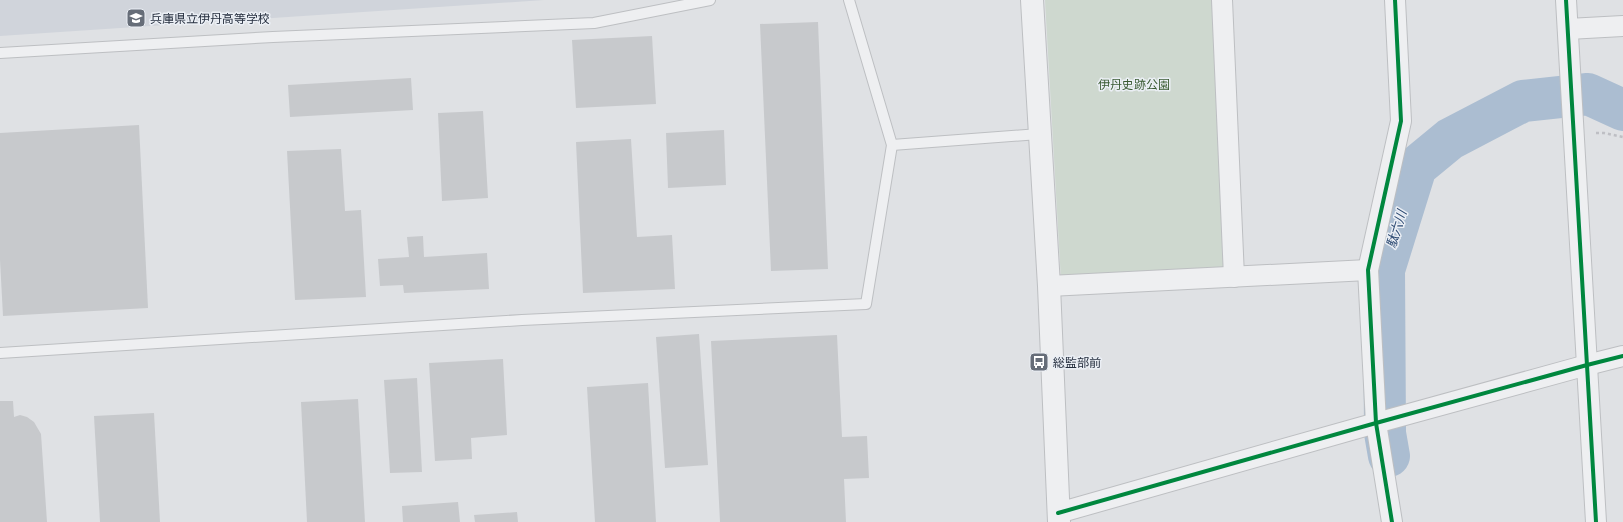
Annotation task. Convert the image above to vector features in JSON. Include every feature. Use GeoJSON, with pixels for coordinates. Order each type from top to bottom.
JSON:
{"type":"FeatureCollection","features":[{"type":"Feature","properties":{"kind":"street"},"geometry":{"type":"LineString","coordinates":[[1032,0],[1049,286],[1059,517],[1376,423],[1587,364],[1623,356]]}},
{"type":"Feature","properties":{"kind":"street"},"geometry":{"type":"LineString","coordinates":[[1222,0],[1234,277]]}},
{"type":"Feature","properties":{"kind":"street"},"geometry":{"type":"LineString","coordinates":[[1392,522],[1376,423],[1368,270],[1400,121],[1395,0]]}},
{"type":"Feature","properties":{"kind":"street"},"geometry":{"type":"LineString","coordinates":[[1566,0],[1596,522]]}},
{"type":"Feature","properties":{"kind":"street"},"geometry":{"type":"LineString","coordinates":[[1568,29],[1623,26]]}},
{"type":"Feature","properties":{"kind":"street"},"geometry":{"type":"LineString","coordinates":[[1049,286],[1368,270]]}},
{"type":"Feature","properties":{"kind":"lane"},"geometry":{"type":"LineString","coordinates":[[0,53],[266,37],[594,23],[710,0]]}},
{"type":"Feature","properties":{"kind":"lane"},"geometry":{"type":"LineString","coordinates":[[0,352],[522,320],[866,304],[892,145],[849,0]]}},
{"type":"Feature","properties":{"kind":"lane"},"geometry":{"type":"LineString","coordinates":[[892,145],[1039,134]]}},
{"type":"Feature","properties":{"kind":"path"},"geometry":{"type":"LineString","coordinates":[[1574,134],[1604,132],[1623,137]]}},
{"type":"Feature","properties":{"kind":"shaded area","name":"兵庫県立伊丹高等学校"},"geometry":{"type":"Polygon","coordinates":[[[0,0],[544,0],[0,36],[0,0]]]}},
{"type":"Feature","properties":{"kind":"green space","name":"伊丹史跡公園"},"geometry":{"type":"Polygon","coordinates":[[[1045,0],[1215,0],[1225,265],[1219,273],[1061,280],[1045,0]]]}},
{"type":"Feature","properties":{"kind":"building"},"geometry":{"type":"Polygon","coordinates":[[[818,22],[828,269],[771,271],[760,24],[818,22]]]}},
{"type":"Feature","properties":{"kind":"building"},"geometry":{"type":"Polygon","coordinates":[[[652,36],[656,104],[576,108],[572,40],[652,36]]]}},
{"type":"Feature","properties":{"kind":"building"},"geometry":{"type":"Polygon","coordinates":[[[411,78],[413,110],[290,117],[288,85],[411,78]]]}},
{"type":"Feature","properties":{"kind":"building"},"geometry":{"type":"Polygon","coordinates":[[[483,111],[488,198],[442,201],[438,113],[483,111]]]}},
{"type":"Feature","properties":{"kind":"building"},"geometry":{"type":"Polygon","coordinates":[[[139,125],[148,308],[3,316],[0,260],[0,133],[139,125]]]}},
{"type":"Feature","properties":{"kind":"building"},"geometry":{"type":"Polygon","coordinates":[[[724,130],[726,185],[668,188],[666,133],[724,130]]]}},
{"type":"Feature","properties":{"kind":"building"},"geometry":{"type":"Polygon","coordinates":[[[631,139],[637,237],[672,235],[675,289],[583,293],[576,142],[631,139]]]}},
{"type":"Feature","properties":{"kind":"building"},"geometry":{"type":"Polygon","coordinates":[[[341,149],[345,211],[361,210],[366,297],[295,300],[287,151],[341,149]]]}},
{"type":"Feature","properties":{"kind":"building"},"geometry":{"type":"Polygon","coordinates":[[[423,236],[424,257],[487,253],[489,289],[404,293],[403,285],[380,286],[378,259],[409,257],[407,237],[423,236]]]}},
{"type":"Feature","properties":{"kind":"building"},"geometry":{"type":"Polygon","coordinates":[[[699,334],[708,465],[665,468],[656,337],[699,334]]]}},
{"type":"Feature","properties":{"kind":"building"},"geometry":{"type":"Polygon","coordinates":[[[837,335],[842,437],[867,436],[869,478],[844,479],[846,522],[720,522],[711,341],[837,335]]]}},
{"type":"Feature","properties":{"kind":"building"},"geometry":{"type":"Polygon","coordinates":[[[503,359],[507,435],[471,438],[472,459],[435,461],[429,363],[503,359]]]}},
{"type":"Feature","properties":{"kind":"building"},"geometry":{"type":"Polygon","coordinates":[[[417,378],[422,472],[390,473],[384,380],[417,378]]]}},
{"type":"Feature","properties":{"kind":"building"},"geometry":{"type":"Polygon","coordinates":[[[648,383],[656,522],[595,522],[587,387],[648,383]]]}},
{"type":"Feature","properties":{"kind":"building"},"geometry":{"type":"Polygon","coordinates":[[[358,399],[365,522],[307,522],[301,402],[358,399]]]}},
{"type":"Feature","properties":{"kind":"building"},"geometry":{"type":"Polygon","coordinates":[[[0,401],[13,401],[14,417],[20,415],[27,417],[34,422],[41,434],[47,522],[0,522],[0,401]]]}},
{"type":"Feature","properties":{"kind":"building"},"geometry":{"type":"Polygon","coordinates":[[[154,413],[160,522],[100,522],[94,416],[154,413]]]}},
{"type":"Feature","properties":{"kind":"building"},"geometry":{"type":"Polygon","coordinates":[[[458,502],[460,522],[403,522],[402,506],[458,502]]]}},
{"type":"Feature","properties":{"kind":"building"},"geometry":{"type":"Polygon","coordinates":[[[517,512],[518,522],[475,522],[474,515],[517,512]]]}},
{"type":"Feature","properties":{"kind":"waterway","name":"駄六川"},"geometry":{"type":"LineString","coordinates":[[1389,456],[1385,433],[1384,270],[1416,167],[1450,139],[1523,101],[1588,94],[1623,110]]}},
{"type":"Feature","properties":{"kind":"cycle path"},"geometry":{"type":"LineString","coordinates":[[1392,522],[1376,423],[1368,270],[1401,121],[1395,0]]}},
{"type":"Feature","properties":{"kind":"cycle path"},"geometry":{"type":"LineString","coordinates":[[1566,0],[1596,522]]}},
{"type":"Feature","properties":{"kind":"cycle path"},"geometry":{"type":"LineString","coordinates":[[1058,513],[1376,423],[1623,356]]}},
{"type":"Feature","properties":{"kind":"place","name":"兵庫県立伊丹高等学校"},"geometry":{"type":"Point","coordinates":[136,18]}},
{"type":"Feature","properties":{"kind":"place","name":"総監部前"},"geometry":{"type":"Point","coordinates":[1039,362]}}]}
